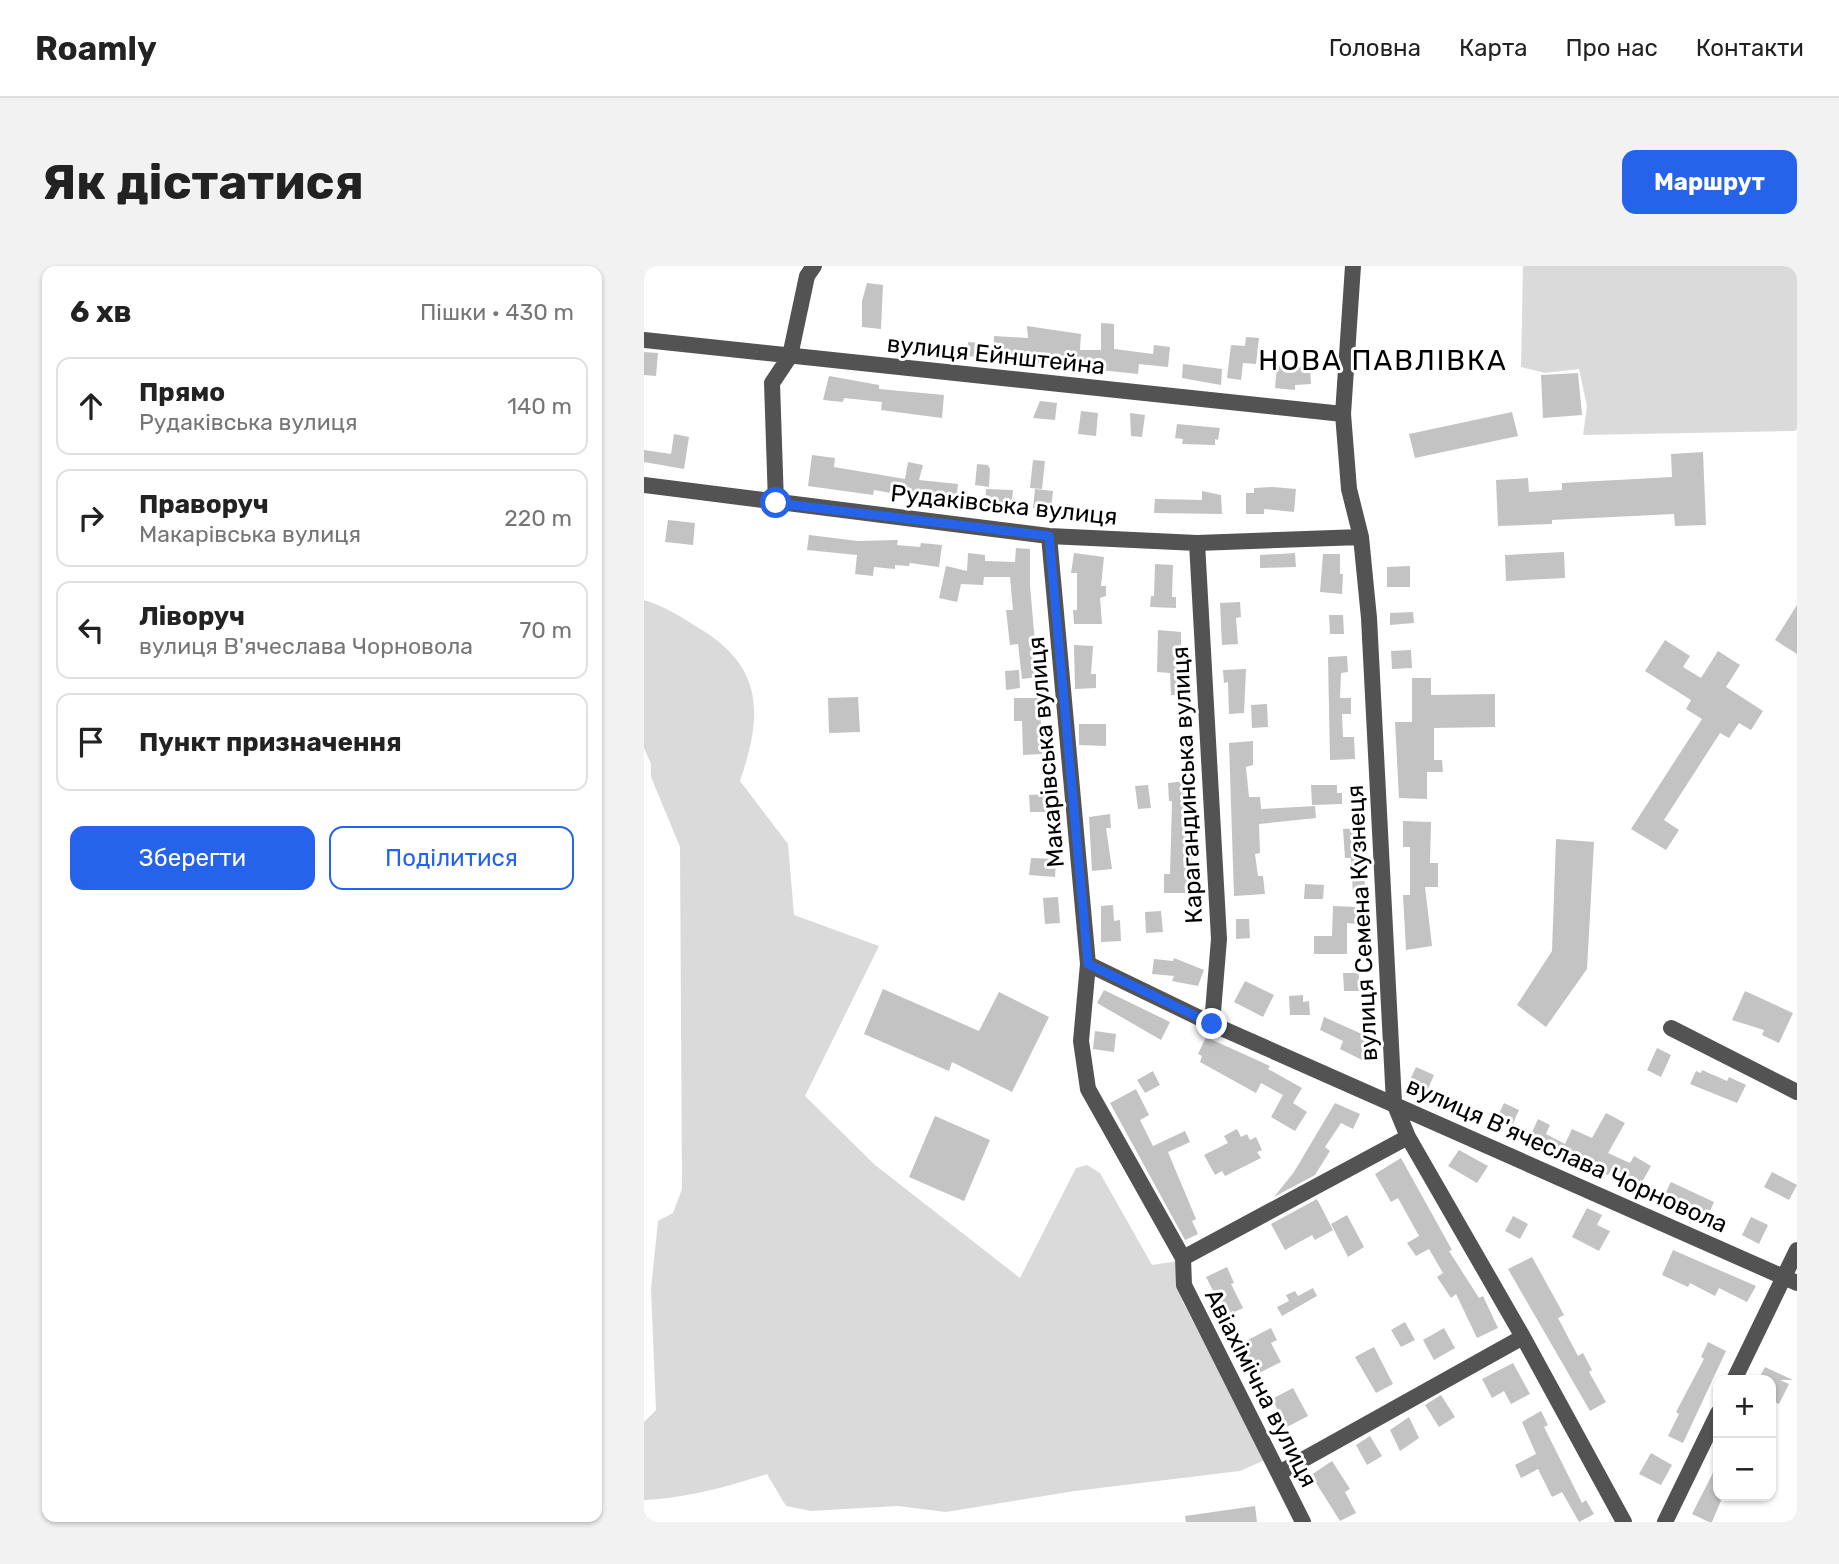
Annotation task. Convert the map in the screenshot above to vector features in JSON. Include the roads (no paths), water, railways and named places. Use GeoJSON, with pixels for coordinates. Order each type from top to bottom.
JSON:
{"type":"FeatureCollection","features":[{"type":"Feature","properties":{"kind":"street"},"geometry":{"type":"LineString","coordinates":[[776,503],[772,383],[790,356],[807,276],[814,266]]}},
{"type":"Feature","properties":{"kind":"street","name":"вулиця Семена Кузнеця"},"geometry":{"type":"LineString","coordinates":[[1353,266],[1343,414],[1349,489],[1360,537],[1370,618],[1394,1103],[1408,1137],[1523,1337],[1624,1522]]}},
{"type":"Feature","properties":{"kind":"street","name":"вулиця Ейнштейна"},"geometry":{"type":"LineString","coordinates":[[644,340],[1343,414]]}},
{"type":"Feature","properties":{"kind":"street","name":"Рудаківська вулиця"},"geometry":{"type":"LineString","coordinates":[[644,485],[1049,536],[1197,543],[1360,537]]}},
{"type":"Feature","properties":{"kind":"street","name":"Макарівська вулиця"},"geometry":{"type":"LineString","coordinates":[[1049,536],[1088,964]]}},
{"type":"Feature","properties":{"kind":"street","name":"Карагандинська вулиця"},"geometry":{"type":"LineString","coordinates":[[1197,543],[1219,939],[1212,1024]]}},
{"type":"Feature","properties":{"kind":"street","name":"вулиця В'ячеслава Чорновола"},"geometry":{"type":"LineString","coordinates":[[1088,964],[1212,1024],[1791,1280]]}},
{"type":"Feature","properties":{"kind":"street","name":"Авіахімічна вулиця"},"geometry":{"type":"LineString","coordinates":[[1088,964],[1081,1041],[1088,1089],[1181,1253],[1184,1285],[1303,1522]]}},
{"type":"Feature","properties":{"kind":"street"},"geometry":{"type":"LineString","coordinates":[[1671,1028],[1797,1092]]}},
{"type":"Feature","properties":{"kind":"street"},"geometry":{"type":"LineString","coordinates":[[1181,1253],[1408,1137]]}},
{"type":"Feature","properties":{"kind":"street"},"geometry":{"type":"LineString","coordinates":[[1737,1375],[1791,1280],[1797,1250]]}},
{"type":"Feature","properties":{"kind":"street"},"geometry":{"type":"LineString","coordinates":[[1279,1473],[1523,1337]]}},
{"type":"Feature","properties":{"kind":"street"},"geometry":{"type":"LineString","coordinates":[[1665,1522],[1713,1423]]}},
{"type":"Feature","properties":{"kind":"district","name":"НОВА ПАВЛІВКА"},"geometry":{"type":"Point","coordinates":[1383,360]}}]}
